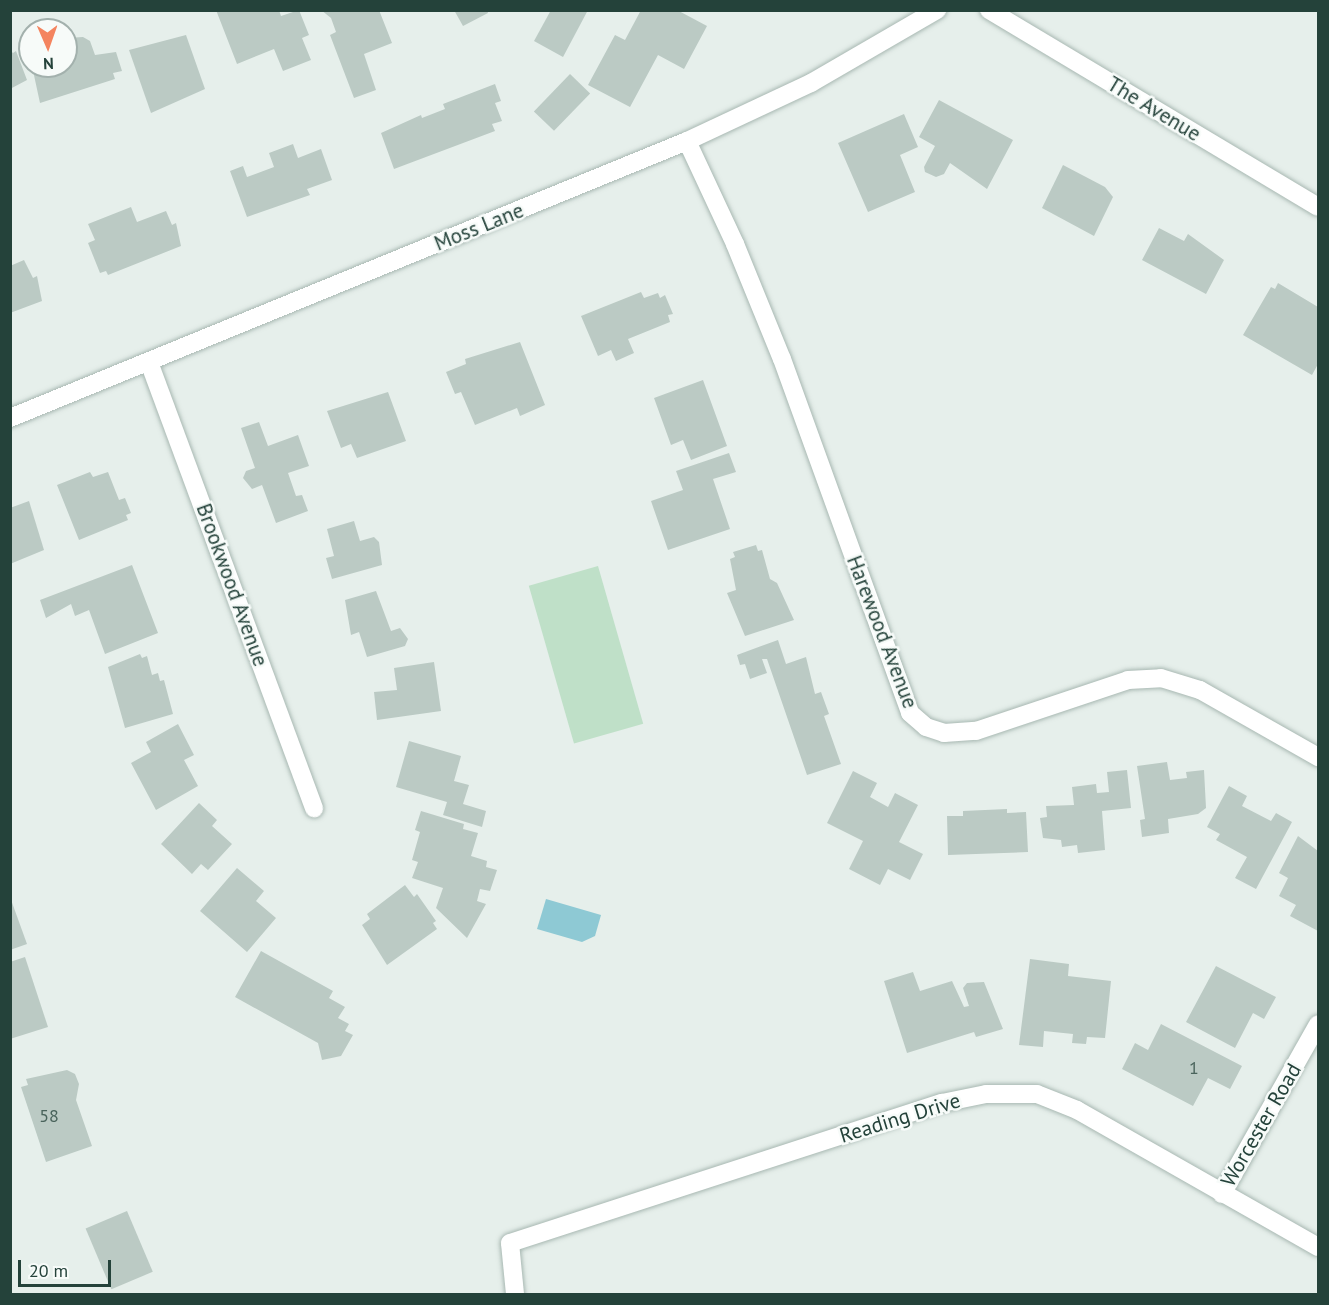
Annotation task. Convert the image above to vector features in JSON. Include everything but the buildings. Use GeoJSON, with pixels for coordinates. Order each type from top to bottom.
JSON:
{"type":"FeatureCollection","features":[{"type":"Feature","properties":{"kind":"street","name":"Moss Lane"},"geometry":{"type":"LineString","coordinates":[[10,418],[687,141],[811,83],[937,10]]}},
{"type":"Feature","properties":{"kind":"street","name":"The Avenue"},"geometry":{"type":"LineString","coordinates":[[989,10],[1318,207]]}},
{"type":"Feature","properties":{"kind":"street","name":"Harewood Avenue"},"geometry":{"type":"LineString","coordinates":[[687,141],[735,244],[782,359],[910,713],[926,727],[944,733],[976,731],[1128,680],[1161,678],[1200,690],[1318,757]]}},
{"type":"Feature","properties":{"kind":"street","name":"Brookwood Avenue"},"geometry":{"type":"LineString","coordinates":[[149,362],[314,809]]}},
{"type":"Feature","properties":{"kind":"street","name":"Worcester Road"},"geometry":{"type":"LineString","coordinates":[[1222,1194],[1318,1024]]}},
{"type":"Feature","properties":{"kind":"street","name":"Reading Drive"},"geometry":{"type":"LineString","coordinates":[[515,1294],[510,1243],[942,1103],[986,1094],[1038,1094],[1077,1110],[1318,1247]]}},
{"type":"Feature","properties":{"kind":"green space"},"geometry":{"type":"Polygon","coordinates":[[[598,566],[643,724],[574,743],[529,586],[598,566]]]}},
{"type":"Feature","properties":{"kind":"water"},"geometry":{"type":"Polygon","coordinates":[[[546,899],[601,915],[595,936],[582,942],[537,929],[546,899]]]}}]}
